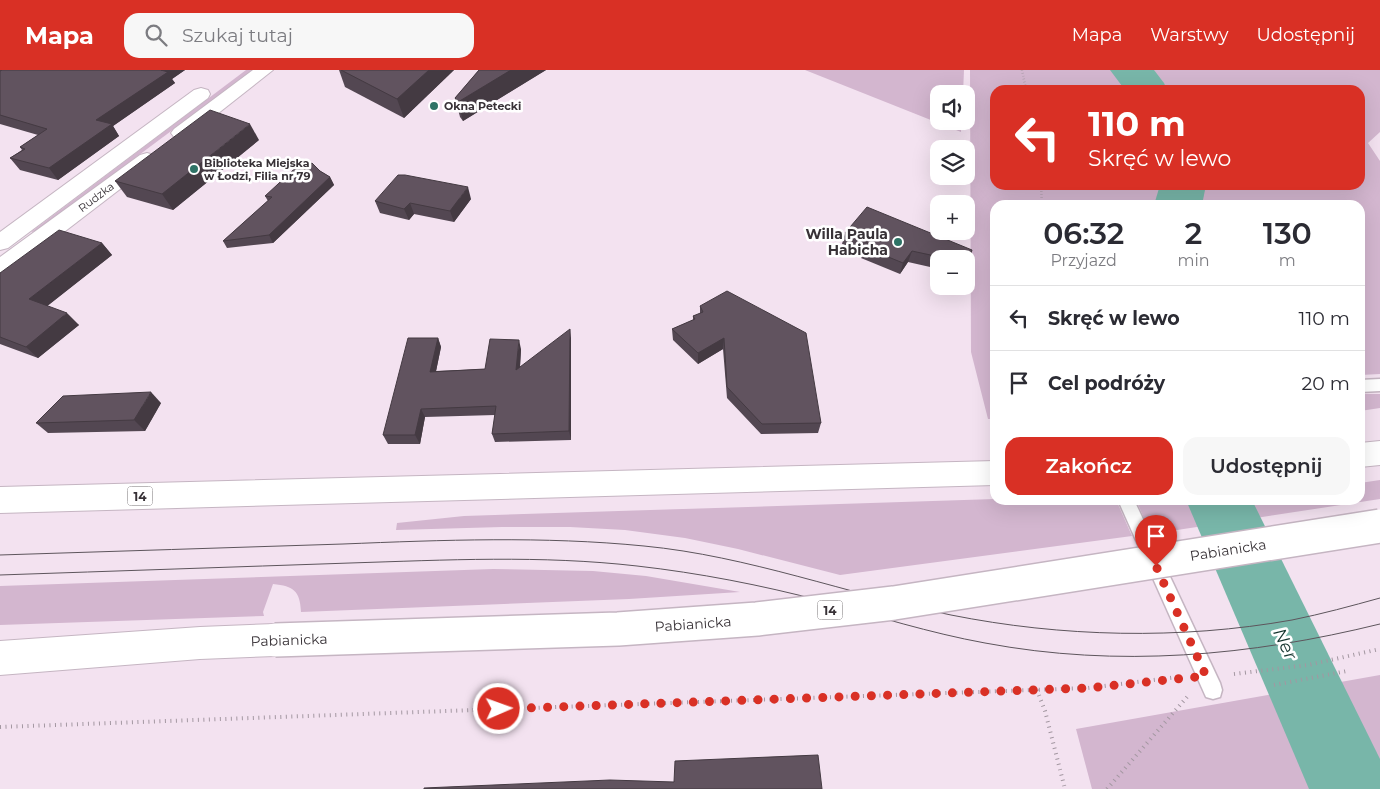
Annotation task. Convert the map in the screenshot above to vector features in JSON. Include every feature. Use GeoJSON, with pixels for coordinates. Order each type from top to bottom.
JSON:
{"type":"FeatureCollection","features":[{"type":"Feature","properties":{"kind":"main road","name":"Rudzka"},"geometry":{"type":"LineString","coordinates":[[0,243],[234,70]]}},
{"type":"Feature","properties":{"kind":"main road","name":"Rudzka"},"geometry":{"type":"LineString","coordinates":[[0,269],[264,70]]}},
{"type":"Feature","properties":{"kind":"main road"},"geometry":{"type":"LineString","coordinates":[[1365,454],[1380,453]]}},
{"type":"Feature","properties":{"kind":"main road","name":"14"},"geometry":{"type":"LineString","coordinates":[[0,500],[990,473]]}},
{"type":"Feature","properties":{"kind":"main road","name":"Pabianicka"},"geometry":{"type":"LineString","coordinates":[[0,658],[275,640],[618,630],[757,619],[894,603],[1380,526]]}},
{"type":"Feature","properties":{"kind":"lane"},"geometry":{"type":"LineString","coordinates":[[1365,386],[1380,385]]}},
{"type":"Feature","properties":{"kind":"lane"},"geometry":{"type":"LineString","coordinates":[[1128,505],[1205,680]]}},
{"type":"Feature","properties":{"kind":"path"},"geometry":{"type":"LineString","coordinates":[[1022,70],[1025,85]]}},
{"type":"Feature","properties":{"kind":"path"},"geometry":{"type":"LineString","coordinates":[[0,727],[1088,688],[1205,680],[1267,672],[1340,660],[1380,649]]}},
{"type":"Feature","properties":{"kind":"path"},"geometry":{"type":"LineString","coordinates":[[1274,685],[1347,671]]}},
{"type":"Feature","properties":{"kind":"path"},"geometry":{"type":"LineString","coordinates":[[1107,789],[1193,690],[1205,680]]}},
{"type":"Feature","properties":{"kind":"path"},"geometry":{"type":"LineString","coordinates":[[1037,690],[1045,711],[1065,789]]}},
{"type":"Feature","properties":{"kind":"shaded area"},"geometry":{"type":"Polygon","coordinates":[[[246,70],[253,70],[37,231],[31,232],[246,70]]]}},
{"type":"Feature","properties":{"kind":"shaded area"},"geometry":{"type":"Polygon","coordinates":[[[805,70],[964,70],[963,85],[930,85],[930,120],[805,70]]]}},
{"type":"Feature","properties":{"kind":"shaded area"},"geometry":{"type":"Polygon","coordinates":[[[970,70],[1380,70],[1380,132],[1368,143],[1380,161],[1380,374],[1365,375],[1365,200],[990,200],[990,419],[988,419],[971,352],[971,295],[975,295],[975,250],[971,250],[971,240],[975,240],[975,195],[970,195],[970,185],[975,185],[975,140],[970,140],[970,130],[975,130],[975,85],[970,85],[970,70]]]}},
{"type":"Feature","properties":{"kind":"shaded area"},"geometry":{"type":"Polygon","coordinates":[[[1365,394],[1380,394],[1380,408],[1365,410],[1365,394]]]}},
{"type":"Feature","properties":{"kind":"shaded area"},"geometry":{"type":"Polygon","coordinates":[[[1380,480],[1380,499],[1365,501],[1365,482],[1380,480]]]}},
{"type":"Feature","properties":{"kind":"shaded area"},"geometry":{"type":"Polygon","coordinates":[[[990,499],[990,505],[1118,505],[1132,536],[840,575],[738,549],[685,538],[625,530],[570,527],[502,527],[396,530],[397,523],[464,516],[990,499]]]}},
{"type":"Feature","properties":{"kind":"shaded area"},"geometry":{"type":"Polygon","coordinates":[[[1138,505],[1341,505],[1151,534],[1138,505]]]}},
{"type":"Feature","properties":{"kind":"shaded area"},"geometry":{"type":"Polygon","coordinates":[[[493,569],[593,571],[646,576],[740,592],[629,599],[301,612],[297,594],[291,588],[273,584],[263,612],[264,616],[0,625],[0,586],[493,569]]]}},
{"type":"Feature","properties":{"kind":"shaded area"},"geometry":{"type":"Polygon","coordinates":[[[1380,675],[1380,789],[1092,789],[1076,729],[1380,675]]]}},
{"type":"Feature","properties":{"kind":"building"},"geometry":{"type":"Polygon","coordinates":[[[161,70],[168,72],[96,120],[112,124],[49,168],[10,158],[25,149],[20,147],[47,129],[0,115],[0,71],[161,70]]]}},
{"type":"Feature","properties":{"kind":"building"},"geometry":{"type":"Polygon","coordinates":[[[341,70],[429,70],[397,99],[341,70]]]}},
{"type":"Feature","properties":{"kind":"building"},"geometry":{"type":"Polygon","coordinates":[[[479,70],[511,70],[458,102],[455,98],[479,70]]]}},
{"type":"Feature","properties":{"kind":"building"},"geometry":{"type":"Polygon","coordinates":[[[210,110],[250,124],[162,194],[115,181],[210,110]]]}},
{"type":"Feature","properties":{"kind":"building"},"geometry":{"type":"Polygon","coordinates":[[[303,161],[309,165],[312,163],[330,177],[269,235],[223,241],[272,197],[265,196],[303,161]]]}},
{"type":"Feature","properties":{"kind":"building"},"geometry":{"type":"Polygon","coordinates":[[[398,175],[468,187],[450,211],[410,203],[404,209],[375,201],[398,175]]]}},
{"type":"Feature","properties":{"kind":"building"},"geometry":{"type":"Polygon","coordinates":[[[867,207],[930,233],[930,240],[948,240],[972,250],[930,250],[930,255],[912,251],[903,263],[864,247],[868,243],[845,233],[867,207]]]}},
{"type":"Feature","properties":{"kind":"building"},"geometry":{"type":"Polygon","coordinates":[[[59,230],[102,243],[29,299],[67,313],[26,347],[0,337],[0,273],[59,230]]]}},
{"type":"Feature","properties":{"kind":"building"},"geometry":{"type":"Polygon","coordinates":[[[727,291],[806,333],[821,423],[762,424],[727,387],[724,338],[698,353],[672,329],[695,319],[693,316],[703,312],[700,306],[727,291]]]}},
{"type":"Feature","properties":{"kind":"building"},"geometry":{"type":"Polygon","coordinates":[[[570,329],[569,431],[492,434],[496,406],[421,409],[415,435],[383,435],[408,338],[438,338],[430,372],[485,369],[490,339],[519,340],[516,370],[570,329]]]}},
{"type":"Feature","properties":{"kind":"building"},"geometry":{"type":"Polygon","coordinates":[[[151,392],[134,420],[36,423],[63,396],[151,392]]]}},
{"type":"Feature","properties":{"kind":"building"},"geometry":{"type":"Polygon","coordinates":[[[818,755],[822,789],[424,789],[610,780],[674,782],[675,761],[818,755]]]}},
{"type":"Feature","properties":{"kind":"waterway","name":"Ner"},"geometry":{"type":"LineString","coordinates":[[1130,70],[1145,85]]}},
{"type":"Feature","properties":{"kind":"waterway","name":"Ner"},"geometry":{"type":"LineString","coordinates":[[1179,200],[1182,190]]}},
{"type":"Feature","properties":{"kind":"waterway","name":"Ner"},"geometry":{"type":"LineString","coordinates":[[1221,505],[1351,789]]}},
{"type":"Feature","properties":{"kind":"tram line"},"geometry":{"type":"LineString","coordinates":[[0,555],[456,540],[606,543],[683,551],[722,558],[951,615],[1035,628],[1078,632],[1164,633],[1207,631],[1303,618],[1380,598]]}},
{"type":"Feature","properties":{"kind":"tram line"},"geometry":{"type":"LineString","coordinates":[[0,575],[458,560],[565,560],[637,566],[730,580],[799,595],[964,639],[1035,651],[1085,655],[1184,655],[1233,651],[1282,644],[1380,624]]}},
{"type":"Feature","properties":{"kind":"place","name":"Okna Petecki"},"geometry":{"type":"Point","coordinates":[434,106]}},
{"type":"Feature","properties":{"kind":"place","name":"Biblioteka Miejska w Łodzi, Filia nr 79"},"geometry":{"type":"Point","coordinates":[194,169]}},
{"type":"Feature","properties":{"kind":"place","name":"Willa Paula Habicha"},"geometry":{"type":"Point","coordinates":[898,242]}},
{"type":"Feature","properties":{"kind":"route"},"geometry":{"type":"LineString","coordinates":[[499,709],[1088,688],[1206,676],[1156,566]]}}]}
